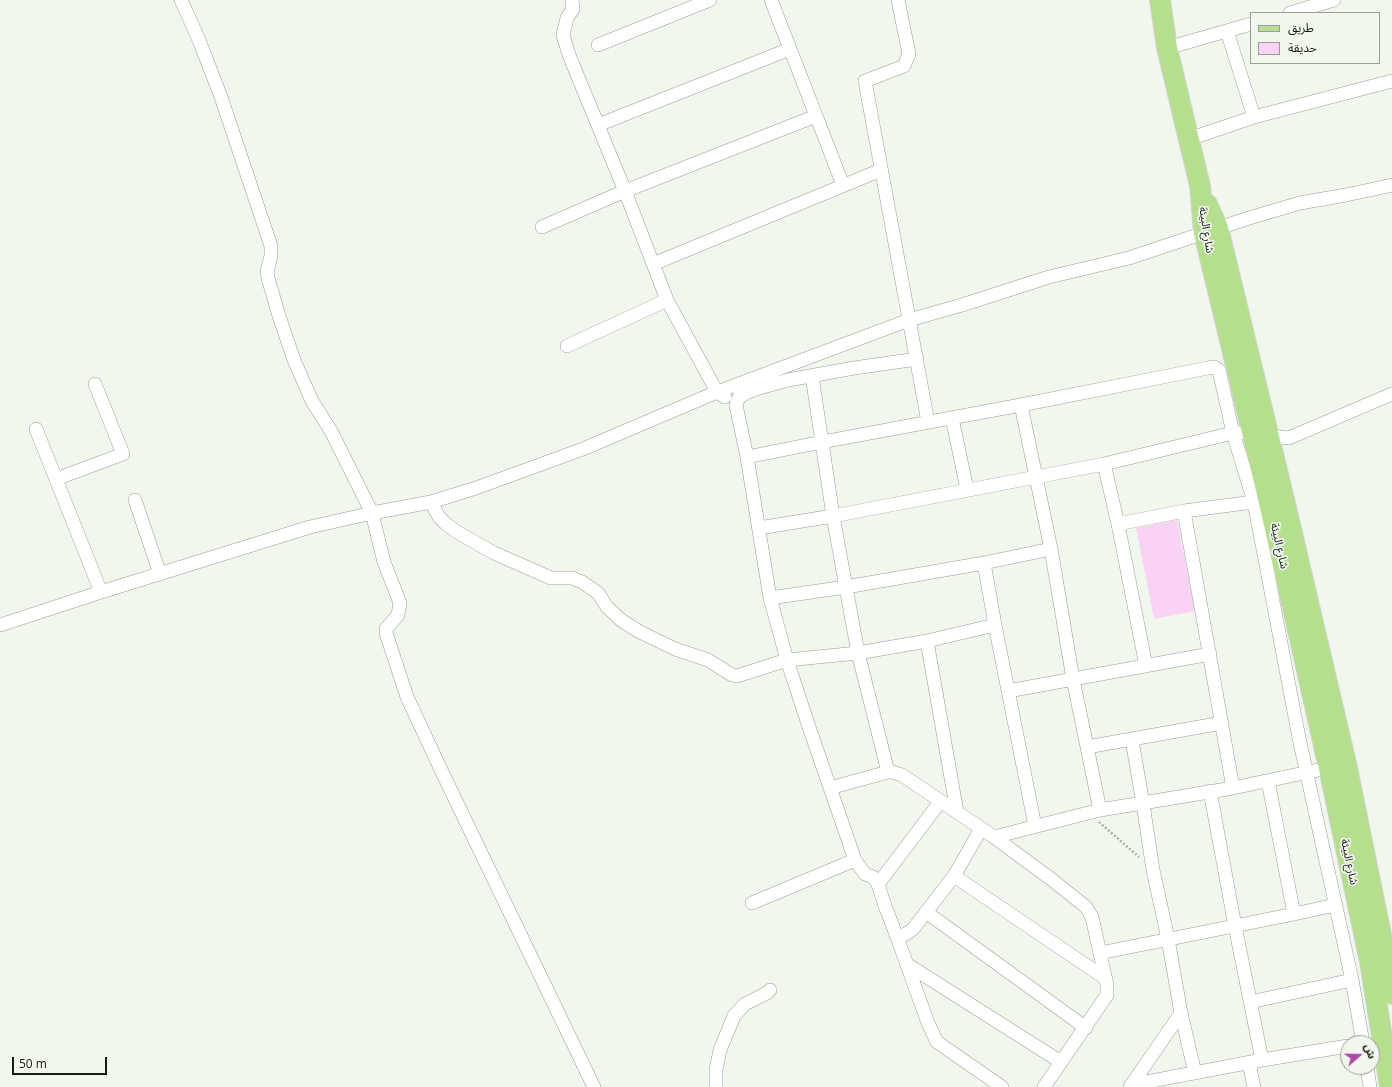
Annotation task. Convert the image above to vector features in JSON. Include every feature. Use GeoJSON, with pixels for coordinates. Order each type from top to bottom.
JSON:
{"type":"FeatureCollection","features":[{"type":"Feature","properties":{"kind":"main road","name":"شارع البيئة"},"geometry":{"type":"LineString","coordinates":[[1160,0],[1167,48],[1338,766],[1386,959],[1392,994]]}},
{"type":"Feature","properties":{"kind":"main road","name":"شارع البيئة"},"geometry":{"type":"LineString","coordinates":[[1338,766],[1390,1087]]}},
{"type":"Feature","properties":{"kind":"street"},"geometry":{"type":"LineString","coordinates":[[181,0],[199,40],[221,97],[271,246],[271,256],[267,271],[268,278],[294,360],[312,401],[331,431],[372,513],[384,562],[400,602],[398,615],[386,629],[386,633],[407,697],[594,1087]]}},
{"type":"Feature","properties":{"kind":"street"},"geometry":{"type":"LineString","coordinates":[[572,0],[573,9],[567,18],[563,34],[569,55],[625,191],[667,300],[717,392],[736,403]]}},
{"type":"Feature","properties":{"kind":"street"},"geometry":{"type":"LineString","coordinates":[[598,45],[710,0]]}},
{"type":"Feature","properties":{"kind":"street"},"geometry":{"type":"LineString","coordinates":[[771,0],[843,185]]}},
{"type":"Feature","properties":{"kind":"street"},"geometry":{"type":"LineString","coordinates":[[898,0],[910,54],[904,66],[865,81],[928,422]]}},
{"type":"Feature","properties":{"kind":"street"},"geometry":{"type":"LineString","coordinates":[[1286,12],[1291,0]]}},
{"type":"Feature","properties":{"kind":"street"},"geometry":{"type":"LineString","coordinates":[[1293,12],[1334,0]]}},
{"type":"Feature","properties":{"kind":"street"},"geometry":{"type":"LineString","coordinates":[[1167,48],[1250,24]]}},
{"type":"Feature","properties":{"kind":"street"},"geometry":{"type":"LineString","coordinates":[[1227,31],[1254,117]]}},
{"type":"Feature","properties":{"kind":"street"},"geometry":{"type":"LineString","coordinates":[[598,125],[790,49]]}},
{"type":"Feature","properties":{"kind":"street"},"geometry":{"type":"LineString","coordinates":[[1189,139],[1254,117],[1392,81]]}},
{"type":"Feature","properties":{"kind":"street"},"geometry":{"type":"LineString","coordinates":[[542,227],[625,191],[816,116]]}},
{"type":"Feature","properties":{"kind":"street"},"geometry":{"type":"LineString","coordinates":[[653,264],[881,170]]}},
{"type":"Feature","properties":{"kind":"street"},"geometry":{"type":"LineString","coordinates":[[0,625],[101,592],[310,528],[372,513],[431,502],[476,488],[583,450],[717,392],[909,320],[962,305],[1049,277],[1129,258],[1211,230],[1300,203],[1392,185]]}},
{"type":"Feature","properties":{"kind":"street"},"geometry":{"type":"LineString","coordinates":[[567,346],[667,300]]}},
{"type":"Feature","properties":{"kind":"street"},"geometry":{"type":"LineString","coordinates":[[917,359],[812,376],[756,389],[739,398],[736,403],[747,458],[770,598],[787,660],[855,860],[864,874],[873,877],[878,884],[928,1023],[937,1042],[1002,1087]]}},
{"type":"Feature","properties":{"kind":"street"},"geometry":{"type":"LineString","coordinates":[[747,458],[822,442],[1021,406],[1200,369],[1214,368],[1219,370],[1233,433],[1254,502],[1299,738],[1352,980],[1362,1035]]}},
{"type":"Feature","properties":{"kind":"street"},"geometry":{"type":"LineString","coordinates":[[812,376],[833,516],[858,653],[888,772]]}},
{"type":"Feature","properties":{"kind":"street"},"geometry":{"type":"LineString","coordinates":[[56,479],[123,454],[96,384]]}},
{"type":"Feature","properties":{"kind":"street"},"geometry":{"type":"LineString","coordinates":[[759,528],[833,516],[967,489],[1104,464],[1233,433],[1289,438],[1392,394]]}},
{"type":"Feature","properties":{"kind":"street"},"geometry":{"type":"LineString","coordinates":[[1021,406],[1051,549],[1073,679],[1087,747],[1094,811]]}},
{"type":"Feature","properties":{"kind":"street"},"geometry":{"type":"LineString","coordinates":[[952,418],[967,489]]}},
{"type":"Feature","properties":{"kind":"street"},"geometry":{"type":"LineString","coordinates":[[36,429],[101,592]]}},
{"type":"Feature","properties":{"kind":"street"},"geometry":{"type":"LineString","coordinates":[[1104,464],[1118,524],[1146,666]]}},
{"type":"Feature","properties":{"kind":"street"},"geometry":{"type":"LineString","coordinates":[[135,500],[160,574]]}},
{"type":"Feature","properties":{"kind":"street"},"geometry":{"type":"LineString","coordinates":[[431,502],[439,517],[456,532],[494,552],[551,578],[572,578],[582,582],[598,593],[607,607],[620,620],[638,631],[675,649],[708,660],[732,675],[737,676],[787,660],[858,653],[928,641],[995,625]]}},
{"type":"Feature","properties":{"kind":"street"},"geometry":{"type":"LineString","coordinates":[[1118,524],[1184,512],[1254,502]]}},
{"type":"Feature","properties":{"kind":"street"},"geometry":{"type":"LineString","coordinates":[[1184,512],[1233,788]]}},
{"type":"Feature","properties":{"kind":"street"},"geometry":{"type":"LineString","coordinates":[[770,598],[846,587],[984,563],[1051,549]]}},
{"type":"Feature","properties":{"kind":"street"},"geometry":{"type":"LineString","coordinates":[[984,563],[1035,826]]}},
{"type":"Feature","properties":{"kind":"street"},"geometry":{"type":"LineString","coordinates":[[928,641],[957,812]]}},
{"type":"Feature","properties":{"kind":"street"},"geometry":{"type":"LineString","coordinates":[[1008,691],[1210,654]]}},
{"type":"Feature","properties":{"kind":"street"},"geometry":{"type":"LineString","coordinates":[[1087,747],[1222,723]]}},
{"type":"Feature","properties":{"kind":"street"},"geometry":{"type":"LineString","coordinates":[[1132,740],[1153,870],[1168,939],[1181,1013],[1195,1073]]}},
{"type":"Feature","properties":{"kind":"street"},"geometry":{"type":"LineString","coordinates":[[994,837],[1094,811],[1233,788],[1338,766]]}},
{"type":"Feature","properties":{"kind":"street"},"geometry":{"type":"LineString","coordinates":[[830,788],[888,772],[897,773],[994,837],[1086,907],[1092,917],[1105,978],[1107,995],[1086,1028],[1044,1087]]}},
{"type":"Feature","properties":{"kind":"street"},"geometry":{"type":"LineString","coordinates":[[1268,781],[1294,914]]}},
{"type":"Feature","properties":{"kind":"street"},"geometry":{"type":"LineString","coordinates":[[1210,791],[1234,926],[1250,1002],[1256,1061],[1254,1087]]}},
{"type":"Feature","properties":{"kind":"street"},"geometry":{"type":"LineString","coordinates":[[878,884],[940,802]]}},
{"type":"Feature","properties":{"kind":"street"},"geometry":{"type":"LineString","coordinates":[[897,937],[906,934],[912,929],[954,876],[981,829]]}},
{"type":"Feature","properties":{"kind":"street"},"geometry":{"type":"LineString","coordinates":[[752,903],[855,860]]}},
{"type":"Feature","properties":{"kind":"street"},"geometry":{"type":"LineString","coordinates":[[954,876],[1105,978]]}},
{"type":"Feature","properties":{"kind":"street"},"geometry":{"type":"LineString","coordinates":[[1100,953],[1336,905]]}},
{"type":"Feature","properties":{"kind":"street"},"geometry":{"type":"LineString","coordinates":[[926,912],[1086,1028]]}},
{"type":"Feature","properties":{"kind":"street"},"geometry":{"type":"LineString","coordinates":[[908,965],[1061,1062]]}},
{"type":"Feature","properties":{"kind":"street"},"geometry":{"type":"LineString","coordinates":[[1250,1002],[1352,980]]}},
{"type":"Feature","properties":{"kind":"street"},"geometry":{"type":"LineString","coordinates":[[716,1087],[716,1070],[720,1050],[734,1016],[745,1004],[770,990]]}},
{"type":"Feature","properties":{"kind":"street"},"geometry":{"type":"LineString","coordinates":[[1131,1086],[1181,1013]]}},
{"type":"Feature","properties":{"kind":"street"},"geometry":{"type":"LineString","coordinates":[[1131,1086],[1256,1061],[1340,1047]]}},
{"type":"Feature","properties":{"kind":"street"},"geometry":{"type":"LineString","coordinates":[[1368,1075],[1370,1087]]}},
{"type":"Feature","properties":{"kind":"path"},"geometry":{"type":"LineString","coordinates":[[1094,811],[1153,870]]}},
{"type":"Feature","properties":{"kind":"green space"},"geometry":{"type":"Polygon","coordinates":[[[1177,520],[1195,611],[1154,619],[1136,528],[1177,520]]]}}]}
